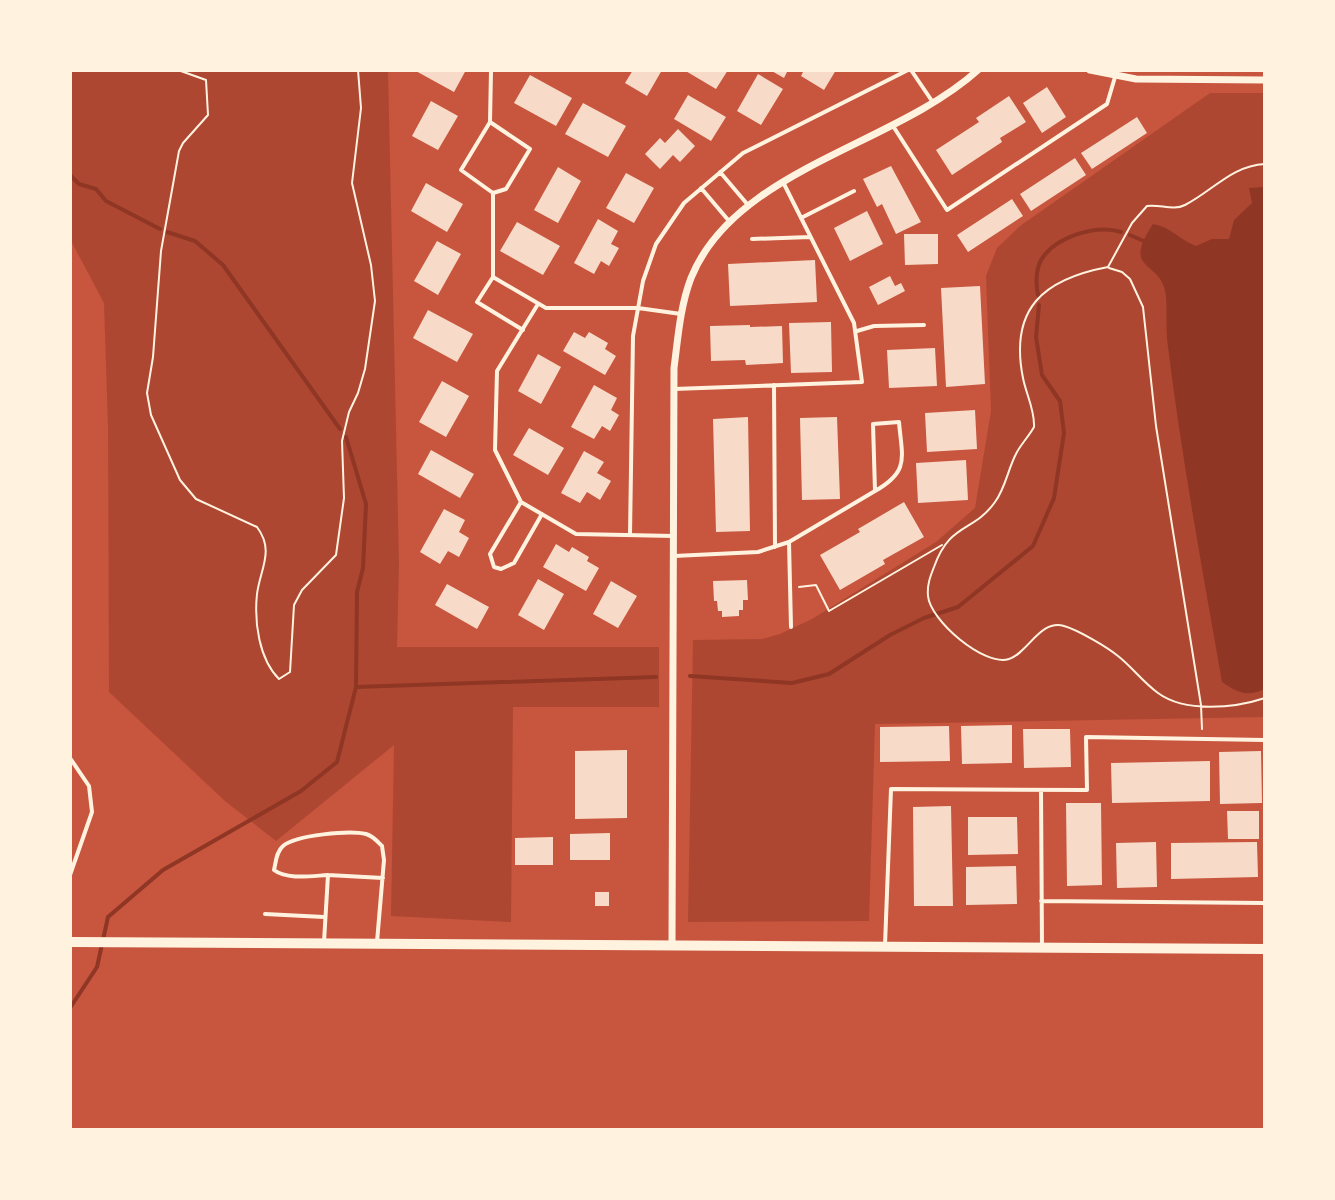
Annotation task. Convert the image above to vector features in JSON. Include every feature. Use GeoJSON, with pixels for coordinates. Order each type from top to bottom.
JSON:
{"type":"FeatureCollection","features":[{"type":"Feature","properties":{"kind":"main road"},"geometry":{"type":"LineString","coordinates":[[70,942],[1265,949]]}},
{"type":"Feature","properties":{"kind":"street"},"geometry":{"type":"LineString","coordinates":[[672,946],[674,389],[681,314],[686,294],[700,261],[729,221],[748,205],[783,182],[934,104],[978,70]]}},
{"type":"Feature","properties":{"kind":"street"},"geometry":{"type":"LineString","coordinates":[[1090,70],[1136,79],[1265,80]]}},
{"type":"Feature","properties":{"kind":"street"},"geometry":{"type":"LineString","coordinates":[[1234,70],[1234,79]]}},
{"type":"Feature","properties":{"kind":"lane"},"geometry":{"type":"LineString","coordinates":[[491,70],[490,122],[461,170],[493,193]]}},
{"type":"Feature","properties":{"kind":"lane"},"geometry":{"type":"LineString","coordinates":[[630,535],[633,336],[643,281],[656,244],[684,203],[743,153],[910,70],[934,104]]}},
{"type":"Feature","properties":{"kind":"lane"},"geometry":{"type":"LineString","coordinates":[[893,126],[947,210],[1107,104],[1115,77]]}},
{"type":"Feature","properties":{"kind":"lane"},"geometry":{"type":"LineString","coordinates":[[490,122],[530,149],[506,189],[493,193]]}},
{"type":"Feature","properties":{"kind":"lane"},"geometry":{"type":"LineString","coordinates":[[720,172],[748,205]]}},
{"type":"Feature","properties":{"kind":"lane"},"geometry":{"type":"LineString","coordinates":[[674,389],[862,382],[857,331],[783,182]]}},
{"type":"Feature","properties":{"kind":"lane"},"geometry":{"type":"LineString","coordinates":[[701,188],[729,221]]}},
{"type":"Feature","properties":{"kind":"lane"},"geometry":{"type":"LineString","coordinates":[[801,218],[854,191]]}},
{"type":"Feature","properties":{"kind":"lane"},"geometry":{"type":"LineString","coordinates":[[493,193],[493,277],[477,302],[523,330]]}},
{"type":"Feature","properties":{"kind":"lane"},"geometry":{"type":"LineString","coordinates":[[752,239],[811,237]]}},
{"type":"Feature","properties":{"kind":"lane"},"geometry":{"type":"LineString","coordinates":[[493,277],[546,308],[638,308],[681,314]]}},
{"type":"Feature","properties":{"kind":"lane"},"geometry":{"type":"LineString","coordinates":[[538,304],[497,371],[495,450],[521,502],[576,534],[674,536]]}},
{"type":"Feature","properties":{"kind":"lane"},"geometry":{"type":"LineString","coordinates":[[857,331],[874,326],[924,325]]}},
{"type":"Feature","properties":{"kind":"lane"},"geometry":{"type":"LineString","coordinates":[[774,385],[775,547]]}},
{"type":"Feature","properties":{"kind":"lane"},"geometry":{"type":"LineString","coordinates":[[674,556],[758,552],[775,547],[789,542],[875,491],[898,475],[902,461],[899,422],[873,424],[875,491]]}},
{"type":"Feature","properties":{"kind":"lane"},"geometry":{"type":"LineString","coordinates":[[521,502],[490,554],[494,567],[501,569],[514,563],[542,514]]}},
{"type":"Feature","properties":{"kind":"lane"},"geometry":{"type":"LineString","coordinates":[[789,542],[791,627]]}},
{"type":"Feature","properties":{"kind":"lane"},"geometry":{"type":"LineString","coordinates":[[885,948],[891,789],[1087,790],[1086,737],[1265,740]]}},
{"type":"Feature","properties":{"kind":"lane"},"geometry":{"type":"LineString","coordinates":[[70,758],[89,786],[92,812],[70,875]]}},
{"type":"Feature","properties":{"kind":"lane"},"geometry":{"type":"LineString","coordinates":[[1041,790],[1042,948]]}},
{"type":"Feature","properties":{"kind":"lane"},"geometry":{"type":"LineString","coordinates":[[377,945],[383,878],[384,860],[382,846],[366,834],[306,837],[284,845],[278,853],[274,870],[287,877],[328,875],[383,878]]}},
{"type":"Feature","properties":{"kind":"lane"},"geometry":{"type":"LineString","coordinates":[[324,944],[328,875]]}},
{"type":"Feature","properties":{"kind":"lane"},"geometry":{"type":"LineString","coordinates":[[1041,901],[1265,903]]}},
{"type":"Feature","properties":{"kind":"lane"},"geometry":{"type":"LineString","coordinates":[[265,914],[324,917]]}},
{"type":"Feature","properties":{"kind":"path"},"geometry":{"type":"LineString","coordinates":[[150,70],[167,70]]}},
{"type":"Feature","properties":{"kind":"path"},"geometry":{"type":"LineString","coordinates":[[178,70],[206,80],[208,115],[179,151],[161,251],[153,357],[147,393],[151,415],[180,480],[196,499],[257,527],[263,536],[267,558],[257,595],[260,643],[268,669],[279,679],[290,672],[294,605],[302,590],[336,555],[344,498],[342,441],[365,369],[375,301],[371,265],[352,183],[361,108],[358,70]]}},
{"type":"Feature","properties":{"kind":"path"},"geometry":{"type":"LineString","coordinates":[[1108,267],[1132,223],[1147,206],[1183,206],[1232,172],[1250,165],[1265,164]]}},
{"type":"Feature","properties":{"kind":"path"},"geometry":{"type":"LineString","coordinates":[[790,587],[816,585],[829,611],[943,544],[989,510],[995,503],[1016,453],[1034,427],[1020,357],[1020,332],[1032,304],[1073,275],[1108,267],[1122,272],[1130,279],[1143,307],[1156,426],[1201,705],[1202,739]]}},
{"type":"Feature","properties":{"kind":"path"},"geometry":{"type":"LineString","coordinates":[[943,544],[928,583],[928,601],[963,644],[996,660],[1010,659],[1047,628],[1064,626],[1116,654],[1160,695],[1201,705],[1248,704],[1265,698]]}},
{"type":"Feature","properties":{"kind":"shaded area"},"geometry":{"type":"Polygon","coordinates":[[[70,70],[388,70],[399,563],[397,647],[659,647],[659,707],[513,707],[511,922],[391,916],[394,745],[276,841],[225,801],[109,692],[108,426],[104,303],[70,239],[70,70]]]}},
{"type":"Feature","properties":{"kind":"shaded area"},"geometry":{"type":"Polygon","coordinates":[[[1210,93],[1265,93],[1265,717],[875,724],[869,921],[688,922],[693,640],[762,639],[780,634],[812,619],[936,542],[975,508],[991,411],[986,276],[997,248],[1020,226],[1210,93]]]}},
{"type":"Feature","properties":{"kind":"shaded area"},"geometry":{"type":"Polygon","coordinates":[[[1265,187],[1265,689],[1248,693],[1222,682],[1179,425],[1167,339],[1166,296],[1163,284],[1142,259],[1141,251],[1153,224],[1196,246],[1212,239],[1229,239],[1234,220],[1252,203],[1249,188],[1265,187]]]}},
{"type":"Feature","properties":{"kind":"building"},"geometry":{"type":"Polygon","coordinates":[[[414,70],[466,70],[454,92],[414,70]]]}},
{"type":"Feature","properties":{"kind":"building"},"geometry":{"type":"Polygon","coordinates":[[[633,70],[662,70],[647,96],[625,83],[633,70]]]}},
{"type":"Feature","properties":{"kind":"building"},"geometry":{"type":"Polygon","coordinates":[[[684,70],[728,70],[716,89],[684,70]]]}},
{"type":"Feature","properties":{"kind":"building"},"geometry":{"type":"Polygon","coordinates":[[[770,70],[788,70],[784,78],[770,70]]]}},
{"type":"Feature","properties":{"kind":"building"},"geometry":{"type":"Polygon","coordinates":[[[804,70],[836,70],[824,90],[801,76],[804,70]]]}},
{"type":"Feature","properties":{"kind":"building"},"geometry":{"type":"Polygon","coordinates":[[[758,74],[783,89],[761,125],[737,111],[758,74]]]}},
{"type":"Feature","properties":{"kind":"building"},"geometry":{"type":"Polygon","coordinates":[[[530,75],[572,98],[556,126],[514,103],[530,75]]]}},
{"type":"Feature","properties":{"kind":"building"},"geometry":{"type":"Polygon","coordinates":[[[1047,87],[1066,117],[1042,133],[1023,103],[1047,87]]]}},
{"type":"Feature","properties":{"kind":"building"},"geometry":{"type":"Polygon","coordinates":[[[688,95],[726,117],[711,141],[674,119],[688,95]]]}},
{"type":"Feature","properties":{"kind":"building"},"geometry":{"type":"Polygon","coordinates":[[[1009,96],[1026,122],[952,175],[936,150],[979,122],[976,118],[1009,96]]]}},
{"type":"Feature","properties":{"kind":"building"},"geometry":{"type":"Polygon","coordinates":[[[431,101],[458,116],[438,150],[412,136],[431,101]]]}},
{"type":"Feature","properties":{"kind":"building"},"geometry":{"type":"Polygon","coordinates":[[[583,103],[626,126],[608,157],[565,134],[583,103]]]}},
{"type":"Feature","properties":{"kind":"building"},"geometry":{"type":"Polygon","coordinates":[[[1137,117],[1147,133],[1092,169],[1081,153],[1137,117]]]}},
{"type":"Feature","properties":{"kind":"building"},"geometry":{"type":"Polygon","coordinates":[[[678,129],[695,146],[680,162],[673,155],[660,169],[645,154],[660,138],[665,143],[678,129]]]}},
{"type":"Feature","properties":{"kind":"building"},"geometry":{"type":"Polygon","coordinates":[[[1075,158],[1086,175],[1031,211],[1020,194],[1075,158]]]}},
{"type":"Feature","properties":{"kind":"building"},"geometry":{"type":"Polygon","coordinates":[[[891,166],[921,222],[896,234],[882,204],[877,207],[863,179],[891,166]]]}},
{"type":"Feature","properties":{"kind":"building"},"geometry":{"type":"Polygon","coordinates":[[[558,167],[581,181],[558,223],[534,210],[558,167]]]}},
{"type":"Feature","properties":{"kind":"building"},"geometry":{"type":"Polygon","coordinates":[[[626,173],[654,188],[634,223],[606,208],[626,173]]]}},
{"type":"Feature","properties":{"kind":"building"},"geometry":{"type":"Polygon","coordinates":[[[426,183],[463,204],[447,232],[411,211],[426,183]]]}},
{"type":"Feature","properties":{"kind":"building"},"geometry":{"type":"Polygon","coordinates":[[[1012,199],[1023,216],[968,252],[957,235],[1012,199]]]}},
{"type":"Feature","properties":{"kind":"building"},"geometry":{"type":"Polygon","coordinates":[[[867,211],[883,244],[850,261],[834,228],[867,211]]]}},
{"type":"Feature","properties":{"kind":"building"},"geometry":{"type":"Polygon","coordinates":[[[598,219],[618,231],[611,244],[619,248],[609,266],[601,261],[594,274],[574,263],[598,219]]]}},
{"type":"Feature","properties":{"kind":"building"},"geometry":{"type":"Polygon","coordinates":[[[517,222],[560,246],[543,275],[500,251],[517,222]]]}},
{"type":"Feature","properties":{"kind":"building"},"geometry":{"type":"Polygon","coordinates":[[[904,234],[938,234],[938,264],[905,265],[904,234]]]}},
{"type":"Feature","properties":{"kind":"building"},"geometry":{"type":"Polygon","coordinates":[[[437,241],[461,254],[438,295],[414,281],[437,241]]]}},
{"type":"Feature","properties":{"kind":"building"},"geometry":{"type":"Polygon","coordinates":[[[815,260],[817,302],[730,306],[728,264],[815,260]]]}},
{"type":"Feature","properties":{"kind":"building"},"geometry":{"type":"Polygon","coordinates":[[[890,276],[895,286],[901,283],[905,291],[878,305],[869,287],[890,276]]]}},
{"type":"Feature","properties":{"kind":"building"},"geometry":{"type":"Polygon","coordinates":[[[980,286],[985,384],[946,387],[941,288],[980,286]]]}},
{"type":"Feature","properties":{"kind":"building"},"geometry":{"type":"Polygon","coordinates":[[[428,310],[473,334],[457,362],[413,338],[428,310]]]}},
{"type":"Feature","properties":{"kind":"building"},"geometry":{"type":"Polygon","coordinates":[[[831,322],[832,372],[791,373],[789,323],[831,322]]]}},
{"type":"Feature","properties":{"kind":"building"},"geometry":{"type":"Polygon","coordinates":[[[710,326],[782,326],[783,363],[746,365],[745,360],[711,361],[710,326]]]}},
{"type":"Feature","properties":{"kind":"building"},"geometry":{"type":"Polygon","coordinates":[[[574,332],[585,338],[589,332],[608,343],[605,349],[616,356],[605,375],[563,351],[574,332]]]}},
{"type":"Feature","properties":{"kind":"building"},"geometry":{"type":"Polygon","coordinates":[[[935,348],[937,386],[889,388],[887,350],[935,348]]]}},
{"type":"Feature","properties":{"kind":"building"},"geometry":{"type":"Polygon","coordinates":[[[538,354],[561,367],[541,404],[518,391],[538,354]]]}},
{"type":"Feature","properties":{"kind":"building"},"geometry":{"type":"Polygon","coordinates":[[[442,381],[469,396],[446,437],[419,422],[442,381]]]}},
{"type":"Feature","properties":{"kind":"building"},"geometry":{"type":"Polygon","coordinates":[[[594,385],[617,398],[611,410],[619,415],[610,431],[602,426],[594,439],[571,427],[594,385]]]}},
{"type":"Feature","properties":{"kind":"building"},"geometry":{"type":"Polygon","coordinates":[[[975,410],[977,449],[927,452],[925,413],[975,410]]]}},
{"type":"Feature","properties":{"kind":"building"},"geometry":{"type":"Polygon","coordinates":[[[748,417],[750,531],[716,532],[713,419],[748,417]]]}},
{"type":"Feature","properties":{"kind":"building"},"geometry":{"type":"Polygon","coordinates":[[[837,417],[840,499],[802,500],[800,418],[837,417]]]}},
{"type":"Feature","properties":{"kind":"building"},"geometry":{"type":"Polygon","coordinates":[[[529,428],[564,448],[548,475],[513,455],[529,428]]]}},
{"type":"Feature","properties":{"kind":"building"},"geometry":{"type":"Polygon","coordinates":[[[431,450],[474,474],[460,498],[418,474],[431,450]]]}},
{"type":"Feature","properties":{"kind":"building"},"geometry":{"type":"Polygon","coordinates":[[[584,451],[604,462],[597,473],[611,481],[600,500],[587,492],[580,503],[561,493],[584,451]]]}},
{"type":"Feature","properties":{"kind":"building"},"geometry":{"type":"Polygon","coordinates":[[[966,460],[968,500],[918,503],[916,463],[966,460]]]}},
{"type":"Feature","properties":{"kind":"building"},"geometry":{"type":"Polygon","coordinates":[[[904,502],[924,537],[883,560],[885,564],[840,590],[820,555],[904,502]]]}},
{"type":"Feature","properties":{"kind":"building"},"geometry":{"type":"Polygon","coordinates":[[[444,509],[465,520],[459,532],[469,538],[459,557],[448,551],[440,564],[420,552],[444,509]]]}},
{"type":"Feature","properties":{"kind":"building"},"geometry":{"type":"Polygon","coordinates":[[[556,544],[569,552],[572,547],[589,557],[587,561],[599,568],[586,591],[543,567],[556,544]]]}},
{"type":"Feature","properties":{"kind":"building"},"geometry":{"type":"Polygon","coordinates":[[[538,579],[564,594],[544,630],[518,615],[538,579]]]}},
{"type":"Feature","properties":{"kind":"building"},"geometry":{"type":"Polygon","coordinates":[[[747,580],[748,600],[743,600],[743,610],[739,610],[739,616],[722,617],[717,601],[714,601],[713,581],[747,580]]]}},
{"type":"Feature","properties":{"kind":"building"},"geometry":{"type":"Polygon","coordinates":[[[611,581],[637,596],[618,628],[593,614],[611,581]]]}},
{"type":"Feature","properties":{"kind":"building"},"geometry":{"type":"Polygon","coordinates":[[[447,584],[489,607],[477,629],[435,605],[447,584]]]}},
{"type":"Feature","properties":{"kind":"building"},"geometry":{"type":"Polygon","coordinates":[[[1012,725],[1012,763],[962,764],[961,726],[1012,725]]]}},
{"type":"Feature","properties":{"kind":"building"},"geometry":{"type":"Polygon","coordinates":[[[949,726],[950,761],[880,762],[880,727],[949,726]]]}},
{"type":"Feature","properties":{"kind":"building"},"geometry":{"type":"Polygon","coordinates":[[[1023,729],[1070,729],[1071,767],[1024,768],[1023,729]]]}},
{"type":"Feature","properties":{"kind":"building"},"geometry":{"type":"Polygon","coordinates":[[[627,750],[627,818],[575,819],[575,751],[627,750]]]}},
{"type":"Feature","properties":{"kind":"building"},"geometry":{"type":"Polygon","coordinates":[[[1261,751],[1262,803],[1220,804],[1219,752],[1261,751]]]}},
{"type":"Feature","properties":{"kind":"building"},"geometry":{"type":"Polygon","coordinates":[[[1210,761],[1210,801],[1112,803],[1111,763],[1210,761]]]}},
{"type":"Feature","properties":{"kind":"building"},"geometry":{"type":"Polygon","coordinates":[[[1066,803],[1101,803],[1102,885],[1067,886],[1066,803]]]}},
{"type":"Feature","properties":{"kind":"building"},"geometry":{"type":"Polygon","coordinates":[[[951,806],[953,906],[914,906],[913,807],[951,806]]]}},
{"type":"Feature","properties":{"kind":"building"},"geometry":{"type":"Polygon","coordinates":[[[1227,811],[1259,811],[1259,839],[1228,839],[1227,811]]]}},
{"type":"Feature","properties":{"kind":"building"},"geometry":{"type":"Polygon","coordinates":[[[968,817],[1017,817],[1018,854],[968,855],[968,817]]]}},
{"type":"Feature","properties":{"kind":"building"},"geometry":{"type":"Polygon","coordinates":[[[610,833],[610,860],[570,860],[570,834],[610,833]]]}},
{"type":"Feature","properties":{"kind":"building"},"geometry":{"type":"Polygon","coordinates":[[[553,837],[553,865],[515,865],[515,838],[553,837]]]}},
{"type":"Feature","properties":{"kind":"building"},"geometry":{"type":"Polygon","coordinates":[[[1156,842],[1157,887],[1117,888],[1116,843],[1156,842]]]}},
{"type":"Feature","properties":{"kind":"building"},"geometry":{"type":"Polygon","coordinates":[[[1257,842],[1258,877],[1171,879],[1171,843],[1257,842]]]}},
{"type":"Feature","properties":{"kind":"building"},"geometry":{"type":"Polygon","coordinates":[[[1016,866],[1017,904],[966,905],[966,867],[1016,866]]]}},
{"type":"Feature","properties":{"kind":"building"},"geometry":{"type":"Polygon","coordinates":[[[595,892],[609,892],[609,906],[595,906],[595,892]]]}},
{"type":"Feature","properties":{"kind":"waterway"},"geometry":{"type":"LineString","coordinates":[[70,175],[79,184],[96,189],[106,201],[160,229]]}},
{"type":"Feature","properties":{"kind":"waterway"},"geometry":{"type":"LineString","coordinates":[[1038,295],[1040,262],[1055,246],[1088,231],[1121,232]]}},
{"type":"Feature","properties":{"kind":"waterway"},"geometry":{"type":"LineString","coordinates":[[167,232],[195,241],[223,265],[340,429]]}},
{"type":"Feature","properties":{"kind":"waterway"},"geometry":{"type":"LineString","coordinates":[[1130,235],[1146,242]]}},
{"type":"Feature","properties":{"kind":"waterway"},"geometry":{"type":"LineString","coordinates":[[690,676],[792,683],[829,674],[890,635],[924,618],[958,607],[1033,546],[1054,498],[1064,433],[1060,401],[1042,375],[1036,337],[1039,305]]}},
{"type":"Feature","properties":{"kind":"waterway"},"geometry":{"type":"LineString","coordinates":[[70,1008],[97,967],[108,917],[163,870],[301,791],[337,762],[356,687],[357,592],[363,568],[366,504],[346,437]]}},
{"type":"Feature","properties":{"kind":"waterway"},"geometry":{"type":"LineString","coordinates":[[356,687],[656,677]]}}]}
